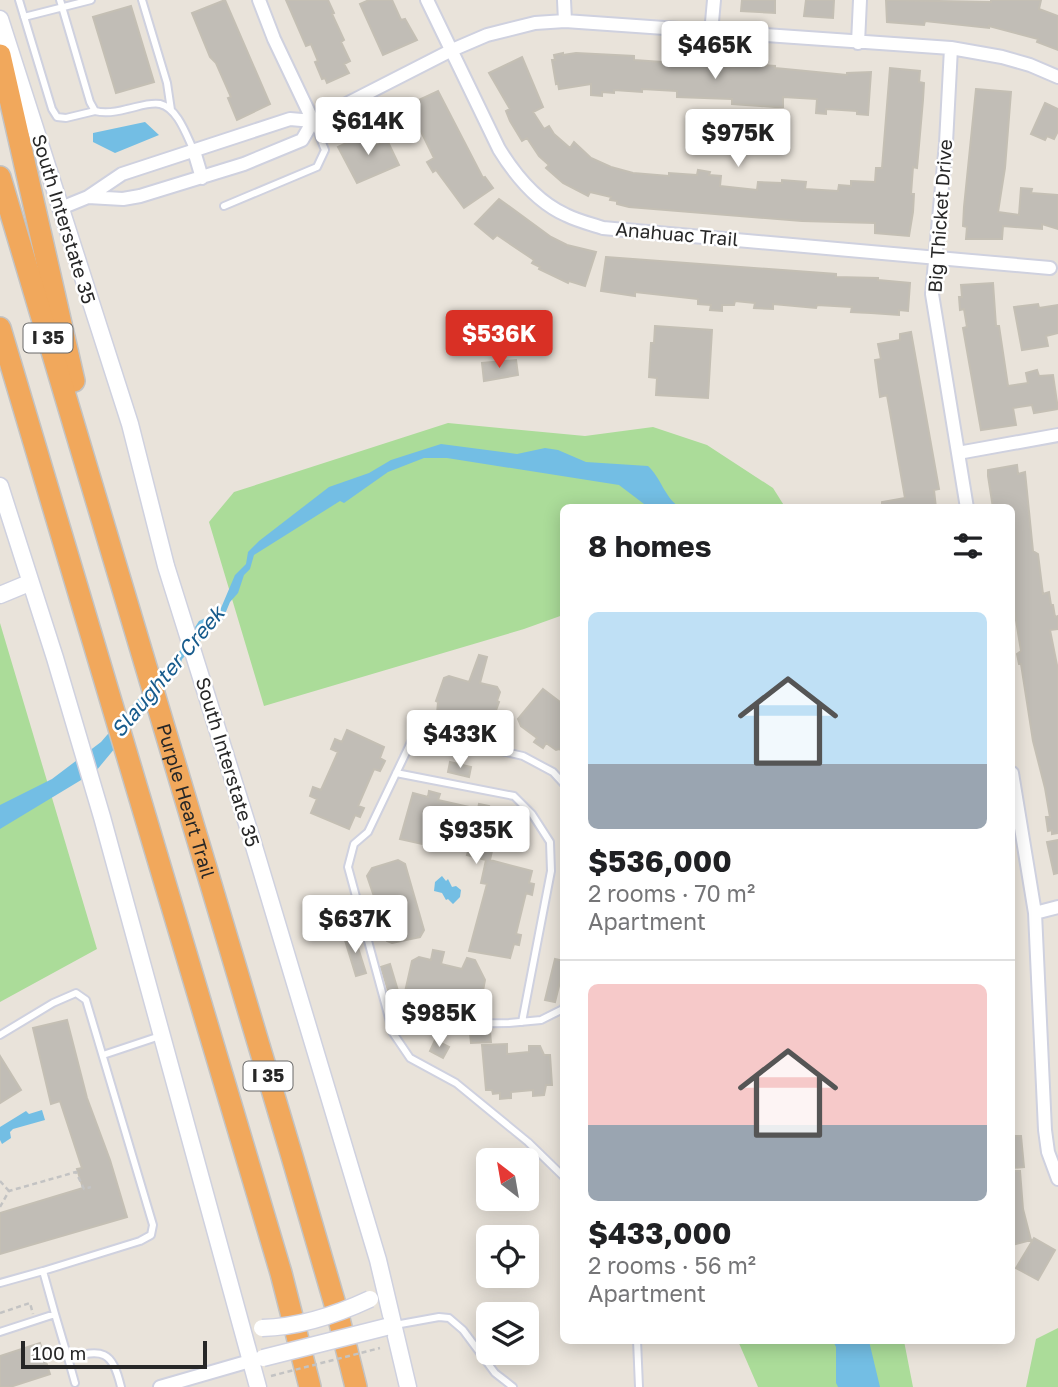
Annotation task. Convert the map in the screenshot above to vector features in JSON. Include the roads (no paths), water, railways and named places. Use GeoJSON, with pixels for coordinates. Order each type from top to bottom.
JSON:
{"type":"FeatureCollection","features":[{"type":"Feature","properties":{"kind":"highway"},"geometry":{"type":"LineString","coordinates":[[0,55],[72,371],[96,500]]}},
{"type":"Feature","properties":{"kind":"highway","name":"Purple Heart Trail"},"geometry":{"type":"LineString","coordinates":[[0,177],[337,1311],[356,1387]]}},
{"type":"Feature","properties":{"kind":"highway","name":"I 35"},"geometry":{"type":"LineString","coordinates":[[0,328],[281,1273],[310,1387]]}},
{"type":"Feature","properties":{"kind":"main road","name":"South Interstate 35"},"geometry":{"type":"LineString","coordinates":[[0,19],[130,424],[166,566],[378,1260],[390,1326],[408,1387]]}},
{"type":"Feature","properties":{"kind":"main road"},"geometry":{"type":"LineString","coordinates":[[0,486],[102,817],[234,1297],[257,1359],[258,1387]]}},
{"type":"Feature","properties":{"kind":"main road"},"geometry":{"type":"LineString","coordinates":[[0,595],[29,583]]}},
{"type":"Feature","properties":{"kind":"main road"},"geometry":{"type":"LineString","coordinates":[[234,1297],[251,1321],[262,1328],[316,1318],[353,1307],[376,1294],[380,1278],[378,1260]]}},
{"type":"Feature","properties":{"kind":"main road"},"geometry":{"type":"LineString","coordinates":[[257,1359],[390,1326]]}},
{"type":"Feature","properties":{"kind":"street"},"geometry":{"type":"LineString","coordinates":[[259,0],[274,39],[313,121]]}},
{"type":"Feature","properties":{"kind":"street","name":"Anahuac Trail"},"geometry":{"type":"LineString","coordinates":[[427,0],[499,149],[528,187],[565,215],[604,228],[1050,268]]}},
{"type":"Feature","properties":{"kind":"street"},"geometry":{"type":"LineString","coordinates":[[564,0],[565,21]]}},
{"type":"Feature","properties":{"kind":"street"},"geometry":{"type":"LineString","coordinates":[[712,33],[714,0]]}},
{"type":"Feature","properties":{"kind":"street"},"geometry":{"type":"LineString","coordinates":[[858,43],[860,0]]}},
{"type":"Feature","properties":{"kind":"street"},"geometry":{"type":"LineString","coordinates":[[61,208],[88,197],[122,174],[290,119],[313,121],[452,50],[505,29],[535,23],[565,21],[951,48],[1002,57],[1058,77]]}},
{"type":"Feature","properties":{"kind":"street","name":"Big Thicket Drive"},"geometry":{"type":"LineString","coordinates":[[951,48],[946,144],[935,258],[934,311],[966,504]]}},
{"type":"Feature","properties":{"kind":"street"},"geometry":{"type":"LineString","coordinates":[[88,197],[123,199],[140,196],[244,164],[302,140],[313,121]]}},
{"type":"Feature","properties":{"kind":"street"},"geometry":{"type":"LineString","coordinates":[[194,151],[202,178]]}},
{"type":"Feature","properties":{"kind":"street"},"geometry":{"type":"LineString","coordinates":[[958,453],[1058,435]]}},
{"type":"Feature","properties":{"kind":"street"},"geometry":{"type":"LineString","coordinates":[[1015,791],[1035,913],[1045,1130],[1048,1152],[1058,1179]]}},
{"type":"Feature","properties":{"kind":"street"},"geometry":{"type":"LineString","coordinates":[[1035,913],[1058,907]]}},
{"type":"Feature","properties":{"kind":"street"},"geometry":{"type":"LineString","coordinates":[[160,1387],[257,1359]]}},
{"type":"Feature","properties":{"kind":"lane"},"geometry":{"type":"LineString","coordinates":[[19,0],[51,109],[57,117],[65,118],[95,111],[117,112],[161,104],[170,110],[180,123],[194,151]]}},
{"type":"Feature","properties":{"kind":"lane"},"geometry":{"type":"LineString","coordinates":[[24,17],[61,3],[90,0]]}},
{"type":"Feature","properties":{"kind":"lane"},"geometry":{"type":"LineString","coordinates":[[142,0],[167,83],[170,110]]}},
{"type":"Feature","properties":{"kind":"lane"},"geometry":{"type":"LineString","coordinates":[[61,3],[95,111]]}},
{"type":"Feature","properties":{"kind":"lane"},"geometry":{"type":"LineString","coordinates":[[224,206],[317,167],[325,150],[313,121]]}},
{"type":"Feature","properties":{"kind":"lane"},"geometry":{"type":"LineString","coordinates":[[560,780],[553,772],[523,756],[428,734],[412,740],[368,832],[354,844],[348,867],[393,1033],[410,1058],[456,1083],[528,1142],[560,1173]]}},
{"type":"Feature","properties":{"kind":"lane"},"geometry":{"type":"LineString","coordinates":[[396,773],[514,796],[532,814],[550,842],[551,871],[522,1022]]}},
{"type":"Feature","properties":{"kind":"lane"},"geometry":{"type":"LineString","coordinates":[[0,1035],[53,1003],[76,993],[86,1000],[153,1225],[151,1235],[140,1241],[0,1283]]}},
{"type":"Feature","properties":{"kind":"lane"},"geometry":{"type":"LineString","coordinates":[[391,1024],[414,1012],[443,1024],[541,1020],[560,1010]]}},
{"type":"Feature","properties":{"kind":"lane"},"geometry":{"type":"LineString","coordinates":[[103,1055],[162,1035]]}},
{"type":"Feature","properties":{"kind":"lane"},"geometry":{"type":"LineString","coordinates":[[43,1270],[75,1383]]}},
{"type":"Feature","properties":{"kind":"lane"},"geometry":{"type":"LineString","coordinates":[[0,1332],[55,1314]]}},
{"type":"Feature","properties":{"kind":"lane"},"geometry":{"type":"LineString","coordinates":[[390,1326],[439,1317],[449,1318],[457,1323],[495,1373],[513,1387]]}},
{"type":"Feature","properties":{"kind":"lane"},"geometry":{"type":"LineString","coordinates":[[637,1344],[639,1387]]}},
{"type":"Feature","properties":{"kind":"lane"},"geometry":{"type":"LineString","coordinates":[[68,1357],[100,1352],[114,1365],[121,1387]]}},
{"type":"Feature","properties":{"kind":"water"},"geometry":{"type":"Polygon","coordinates":[[[145,122],[159,135],[115,153],[93,142],[93,133],[145,122]]]}},
{"type":"Feature","properties":{"kind":"water","name":"Slaughter Creek"},"geometry":{"type":"Polygon","coordinates":[[[441,444],[517,454],[545,448],[558,450],[586,462],[648,466],[676,504],[644,504],[619,485],[447,458],[424,458],[388,472],[344,503],[340,501],[254,555],[250,569],[244,575],[238,593],[230,602],[223,619],[182,659],[179,671],[96,771],[0,829],[0,805],[52,779],[101,742],[172,663],[199,621],[221,608],[235,575],[246,564],[248,552],[259,541],[329,487],[369,473],[391,460],[441,444]]]}},
{"type":"Feature","properties":{"kind":"water"},"geometry":{"type":"Polygon","coordinates":[[[442,876],[446,881],[448,879],[452,887],[456,886],[461,890],[460,897],[453,904],[446,900],[442,893],[434,891],[435,882],[442,876]]]}},
{"type":"Feature","properties":{"kind":"water"},"geometry":{"type":"Polygon","coordinates":[[[42,1110],[45,1120],[13,1129],[10,1132],[11,1138],[2,1144],[0,1127],[26,1111],[29,1114],[42,1110]]]}},
{"type":"Feature","properties":{"kind":"water"},"geometry":{"type":"Polygon","coordinates":[[[834,1344],[870,1344],[880,1387],[838,1387],[834,1344]]]}}]}
